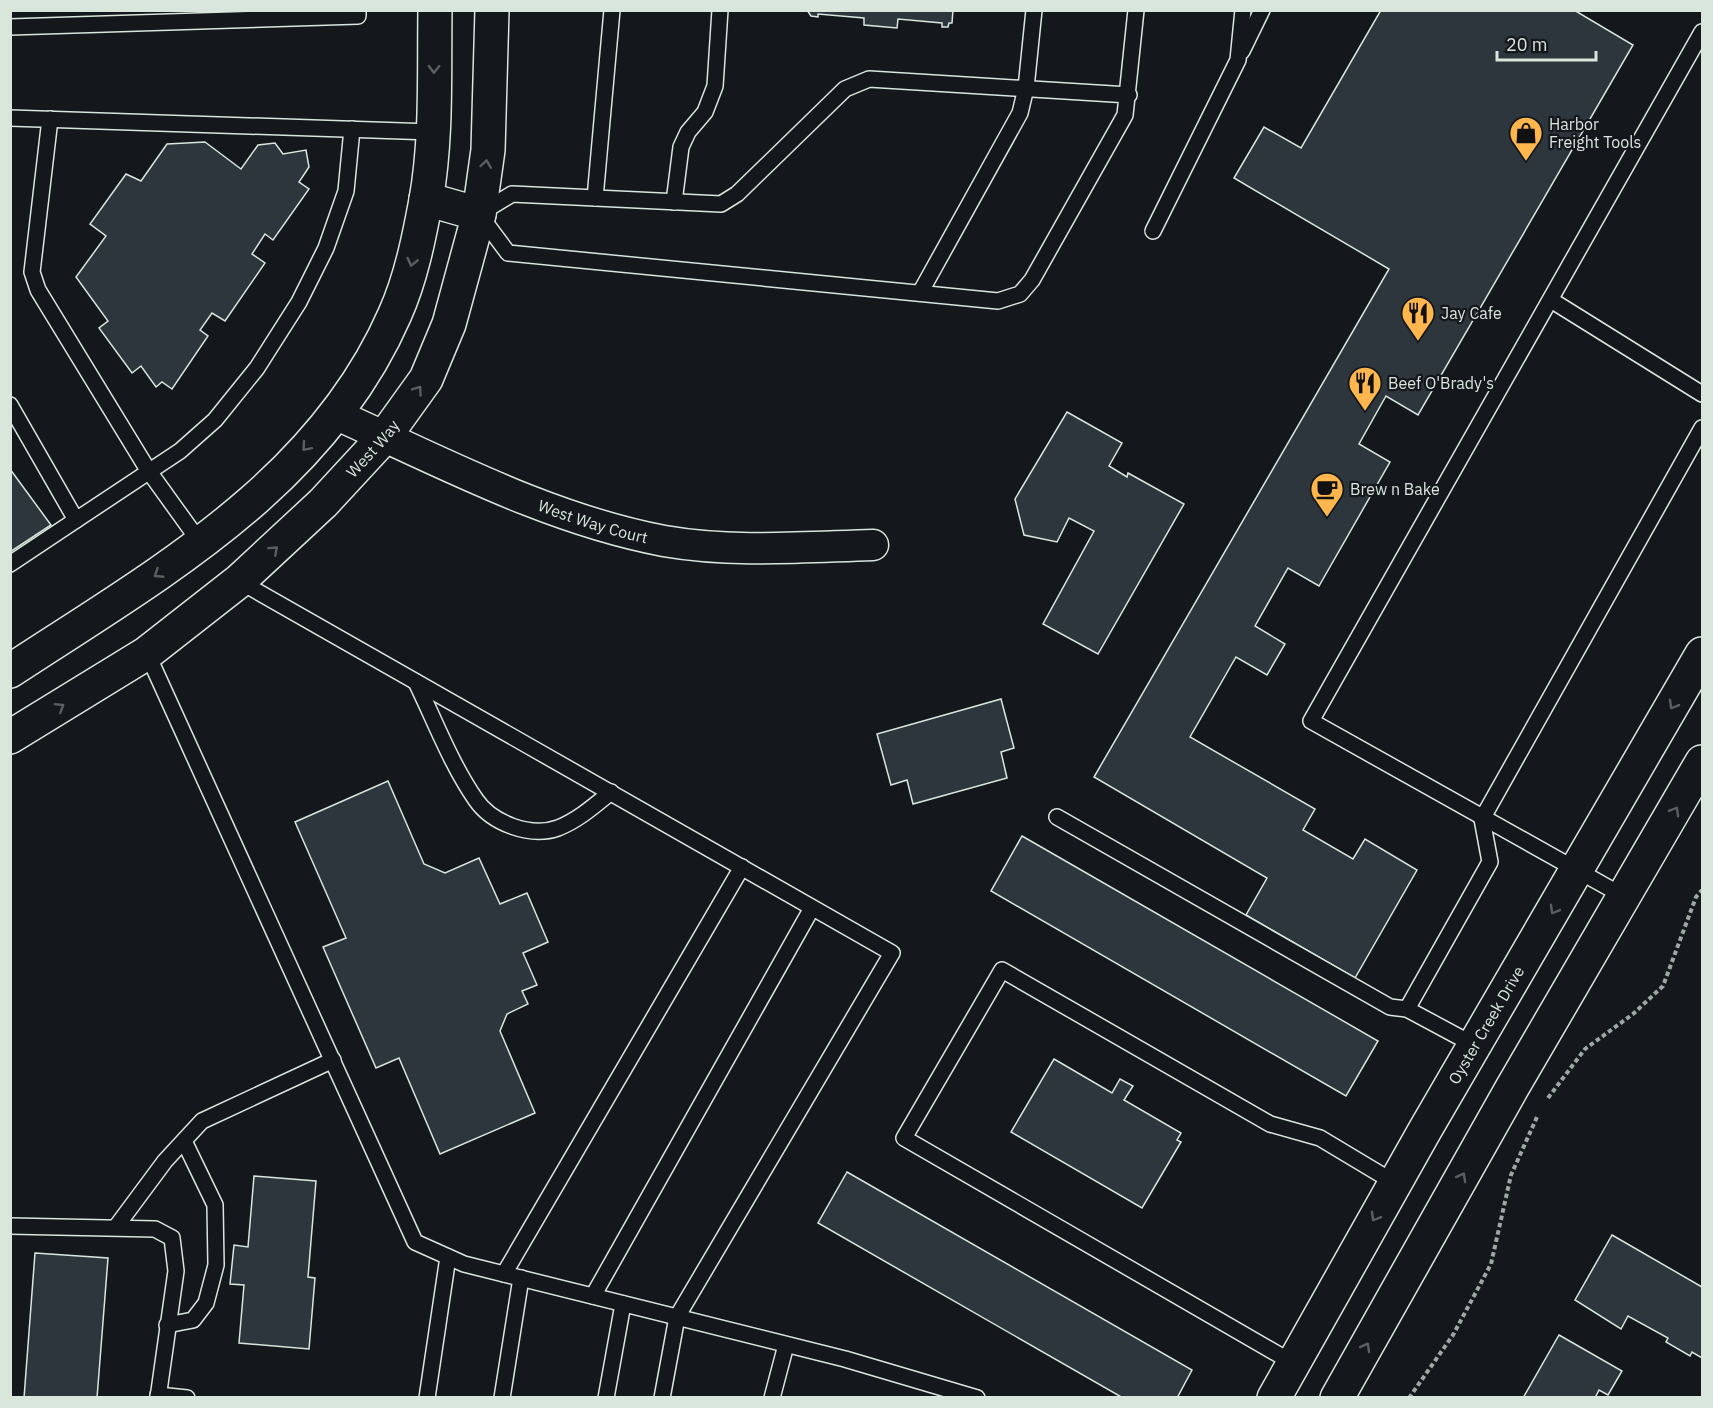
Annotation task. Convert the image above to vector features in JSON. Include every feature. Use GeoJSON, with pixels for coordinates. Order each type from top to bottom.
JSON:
{"type":"FeatureCollection","features":[{"type":"Feature","properties":{"kind":"street"},"geometry":{"type":"LineString","coordinates":[[10,671],[202,545],[271,485],[334,414],[371,363],[396,313],[408,277],[426,199],[432,132],[435,10]]}},
{"type":"Feature","properties":{"kind":"street","name":"West Way"},"geometry":{"type":"LineString","coordinates":[[10,737],[147,653],[239,581],[323,503],[386,436],[426,379],[449,324],[479,214],[488,150],[492,10]]}},
{"type":"Feature","properties":{"kind":"street"},"geometry":{"type":"LineString","coordinates":[[426,199],[479,214]]}},
{"type":"Feature","properties":{"kind":"street","name":"West Way Court"},"geometry":{"type":"LineString","coordinates":[[334,414],[550,510],[607,527],[665,541],[724,548],[873,545]]}},
{"type":"Feature","properties":{"kind":"street"},"geometry":{"type":"LineString","coordinates":[[202,545],[239,581]]}},
{"type":"Feature","properties":{"kind":"street","name":"Oyster Creek Drive"},"geometry":{"type":"LineString","coordinates":[[1274,1398],[1474,1045],[1702,654]]}},
{"type":"Feature","properties":{"kind":"street"},"geometry":{"type":"LineString","coordinates":[[1337,1398],[1512,1088],[1702,762]]}},
{"type":"Feature","properties":{"kind":"lane"},"geometry":{"type":"LineString","coordinates":[[20,21],[358,16],[358,10]]}},
{"type":"Feature","properties":{"kind":"lane"},"geometry":{"type":"LineString","coordinates":[[595,198],[612,10]]}},
{"type":"Feature","properties":{"kind":"lane"},"geometry":{"type":"LineString","coordinates":[[674,202],[681,147],[688,132],[705,112],[715,86],[720,10]]}},
{"type":"Feature","properties":{"kind":"lane"},"geometry":{"type":"LineString","coordinates":[[920,293],[1020,113],[1026,88],[1034,10]]}},
{"type":"Feature","properties":{"kind":"lane"},"geometry":{"type":"LineString","coordinates":[[1129,95],[869,79],[845,88],[737,194],[721,204],[512,194],[479,214],[508,254],[998,301],[1020,294],[1032,280],[1125,115],[1129,95],[1136,10]]}},
{"type":"Feature","properties":{"kind":"lane"},"geometry":{"type":"LineString","coordinates":[[1238,60],[1244,10]]}},
{"type":"Feature","properties":{"kind":"lane"},"geometry":{"type":"LineString","coordinates":[[1153,231],[1262,10]]}},
{"type":"Feature","properties":{"kind":"lane"},"geometry":{"type":"LineString","coordinates":[[1625,897],[1482,819],[1311,721],[1702,32]]}},
{"type":"Feature","properties":{"kind":"lane"},"geometry":{"type":"LineString","coordinates":[[10,118],[432,132]]}},
{"type":"Feature","properties":{"kind":"lane"},"geometry":{"type":"LineString","coordinates":[[50,119],[32,272],[38,290],[148,470],[202,545]]}},
{"type":"Feature","properties":{"kind":"lane"},"geometry":{"type":"LineString","coordinates":[[10,564],[148,470],[180,451],[215,420],[257,368],[299,302],[326,248],[346,191],[352,129]]}},
{"type":"Feature","properties":{"kind":"lane"},"geometry":{"type":"LineString","coordinates":[[1551,300],[1702,394]]}},
{"type":"Feature","properties":{"kind":"lane"},"geometry":{"type":"LineString","coordinates":[[10,405],[76,520]]}},
{"type":"Feature","properties":{"kind":"lane"},"geometry":{"type":"LineString","coordinates":[[1407,1009],[1490,862],[1482,819],[1702,428]]}},
{"type":"Feature","properties":{"kind":"lane"},"geometry":{"type":"LineString","coordinates":[[239,581],[892,953],[677,1317],[662,1398]]}},
{"type":"Feature","properties":{"kind":"lane"},"geometry":{"type":"LineString","coordinates":[[147,653],[415,1242],[448,1257],[504,1274],[786,1345],[976,1398]]}},
{"type":"Feature","properties":{"kind":"lane"},"geometry":{"type":"LineString","coordinates":[[416,681],[459,771],[477,802],[503,823],[531,830],[556,829],[583,815],[611,792]]}},
{"type":"Feature","properties":{"kind":"lane"},"geometry":{"type":"LineString","coordinates":[[1057,817],[1390,1007],[1407,1009],[1474,1045]]}},
{"type":"Feature","properties":{"kind":"lane"},"geometry":{"type":"LineString","coordinates":[[504,1274],[742,867]]}},
{"type":"Feature","properties":{"kind":"lane"},"geometry":{"type":"LineString","coordinates":[[593,1296],[812,908]]}},
{"type":"Feature","properties":{"kind":"lane"},"geometry":{"type":"LineString","coordinates":[[1293,1363],[904,1138],[1002,970],[1270,1124],[1320,1138],[1395,1183]]}},
{"type":"Feature","properties":{"kind":"lane"},"geometry":{"type":"LineString","coordinates":[[116,1227],[165,1161],[202,1121],[333,1060]]}},
{"type":"Feature","properties":{"kind":"lane"},"geometry":{"type":"LineString","coordinates":[[167,1325],[193,1320],[206,1303],[216,1265],[215,1205],[184,1141]]}},
{"type":"Feature","properties":{"kind":"lane"},"geometry":{"type":"LineString","coordinates":[[10,1226],[155,1229],[172,1238],[176,1271],[158,1396],[187,1398]]}},
{"type":"Feature","properties":{"kind":"lane"},"geometry":{"type":"LineString","coordinates":[[427,1398],[448,1257]]}},
{"type":"Feature","properties":{"kind":"lane"},"geometry":{"type":"LineString","coordinates":[[502,1398],[521,1278]]}},
{"type":"Feature","properties":{"kind":"lane"},"geometry":{"type":"LineString","coordinates":[[606,1398],[623,1304]]}},
{"type":"Feature","properties":{"kind":"lane"},"geometry":{"type":"LineString","coordinates":[[772,1398],[786,1345]]}},
{"type":"Feature","properties":{"kind":"path"},"geometry":{"type":"LineString","coordinates":[[1409,1398],[1453,1335],[1491,1264],[1511,1175],[1542,1106],[1585,1049],[1633,1014],[1663,986],[1696,897],[1702,890]]}},
{"type":"Feature","properties":{"kind":"building"},"geometry":{"type":"Polygon","coordinates":[[[807,10],[953,10],[952,23],[949,23],[948,27],[942,27],[942,23],[898,19],[897,28],[864,25],[864,18],[818,14],[818,17],[811,16],[807,10]]]}},
{"type":"Feature","properties":{"kind":"building"},"geometry":{"type":"Polygon","coordinates":[[[1381,10],[1574,10],[1633,45],[1418,415],[1386,396],[1359,444],[1390,462],[1319,586],[1288,568],[1255,626],[1285,644],[1267,675],[1236,657],[1190,737],[1315,809],[1303,830],[1353,859],[1365,839],[1417,870],[1355,978],[1246,915],[1267,878],[1094,777],[1389,269],[1234,178],[1264,127],[1301,148],[1381,10]]]}},
{"type":"Feature","properties":{"kind":"building"},"geometry":{"type":"Polygon","coordinates":[[[205,142],[241,169],[258,145],[275,143],[283,154],[306,150],[309,167],[299,182],[309,189],[273,240],[265,234],[252,254],[265,263],[225,321],[212,313],[200,330],[208,336],[172,389],[162,382],[156,387],[141,366],[132,373],[99,328],[108,321],[76,277],[106,236],[90,224],[126,174],[141,181],[167,144],[205,142]]]}},
{"type":"Feature","properties":{"kind":"building"},"geometry":{"type":"Polygon","coordinates":[[[1067,412],[1122,443],[1109,466],[1127,477],[1128,473],[1184,504],[1098,654],[1043,624],[1094,531],[1069,518],[1057,542],[1024,535],[1015,499],[1067,412]]]}},
{"type":"Feature","properties":{"kind":"building"},"geometry":{"type":"Polygon","coordinates":[[[10,469],[51,525],[10,552],[10,469]]]}},
{"type":"Feature","properties":{"kind":"building"},"geometry":{"type":"Polygon","coordinates":[[[1001,699],[1014,748],[1001,752],[1007,778],[913,804],[907,780],[891,785],[877,734],[1001,699]]]}},
{"type":"Feature","properties":{"kind":"building"},"geometry":{"type":"Polygon","coordinates":[[[388,781],[424,864],[445,873],[479,858],[500,904],[527,893],[548,942],[523,953],[537,985],[522,991],[528,1004],[507,1014],[500,1031],[535,1113],[440,1154],[399,1058],[376,1068],[323,947],[346,938],[295,822],[388,781]]]}},
{"type":"Feature","properties":{"kind":"building"},"geometry":{"type":"Polygon","coordinates":[[[1022,836],[1378,1041],[1346,1096],[991,891],[1022,836]]]}},
{"type":"Feature","properties":{"kind":"building"},"geometry":{"type":"Polygon","coordinates":[[[1054,1059],[1112,1093],[1120,1079],[1133,1086],[1124,1100],[1181,1133],[1177,1140],[1181,1142],[1142,1208],[1011,1132],[1054,1059]]]}},
{"type":"Feature","properties":{"kind":"building"},"geometry":{"type":"Polygon","coordinates":[[[847,1172],[1192,1370],[1177,1398],[1123,1398],[818,1223],[847,1172]]]}},
{"type":"Feature","properties":{"kind":"building"},"geometry":{"type":"Polygon","coordinates":[[[254,1176],[316,1181],[308,1277],[315,1278],[309,1349],[239,1343],[244,1285],[230,1284],[234,1245],[248,1247],[254,1176]]]}},
{"type":"Feature","properties":{"kind":"building"},"geometry":{"type":"Polygon","coordinates":[[[1612,1235],[1702,1287],[1702,1358],[1692,1352],[1690,1356],[1666,1342],[1668,1338],[1628,1316],[1621,1329],[1575,1300],[1612,1235]]]}},
{"type":"Feature","properties":{"kind":"building"},"geometry":{"type":"Polygon","coordinates":[[[35,1253],[108,1258],[97,1398],[24,1398],[35,1253]]]}},
{"type":"Feature","properties":{"kind":"building"},"geometry":{"type":"Polygon","coordinates":[[[1559,1335],[1622,1371],[1608,1395],[1599,1390],[1595,1398],[1523,1398],[1559,1335]]]}},
{"type":"Feature","properties":{"kind":"place","name":"Harbor Freight Tools"},"geometry":{"type":"Point","coordinates":[1526,162]}},
{"type":"Feature","properties":{"kind":"place","name":"Jay Cafe"},"geometry":{"type":"Point","coordinates":[1418,342]}},
{"type":"Feature","properties":{"kind":"place","name":"Beef O'Brady's"},"geometry":{"type":"Point","coordinates":[1365,412]}},
{"type":"Feature","properties":{"kind":"place","name":"Brew n Bake"},"geometry":{"type":"Point","coordinates":[1327,518]}}]}
